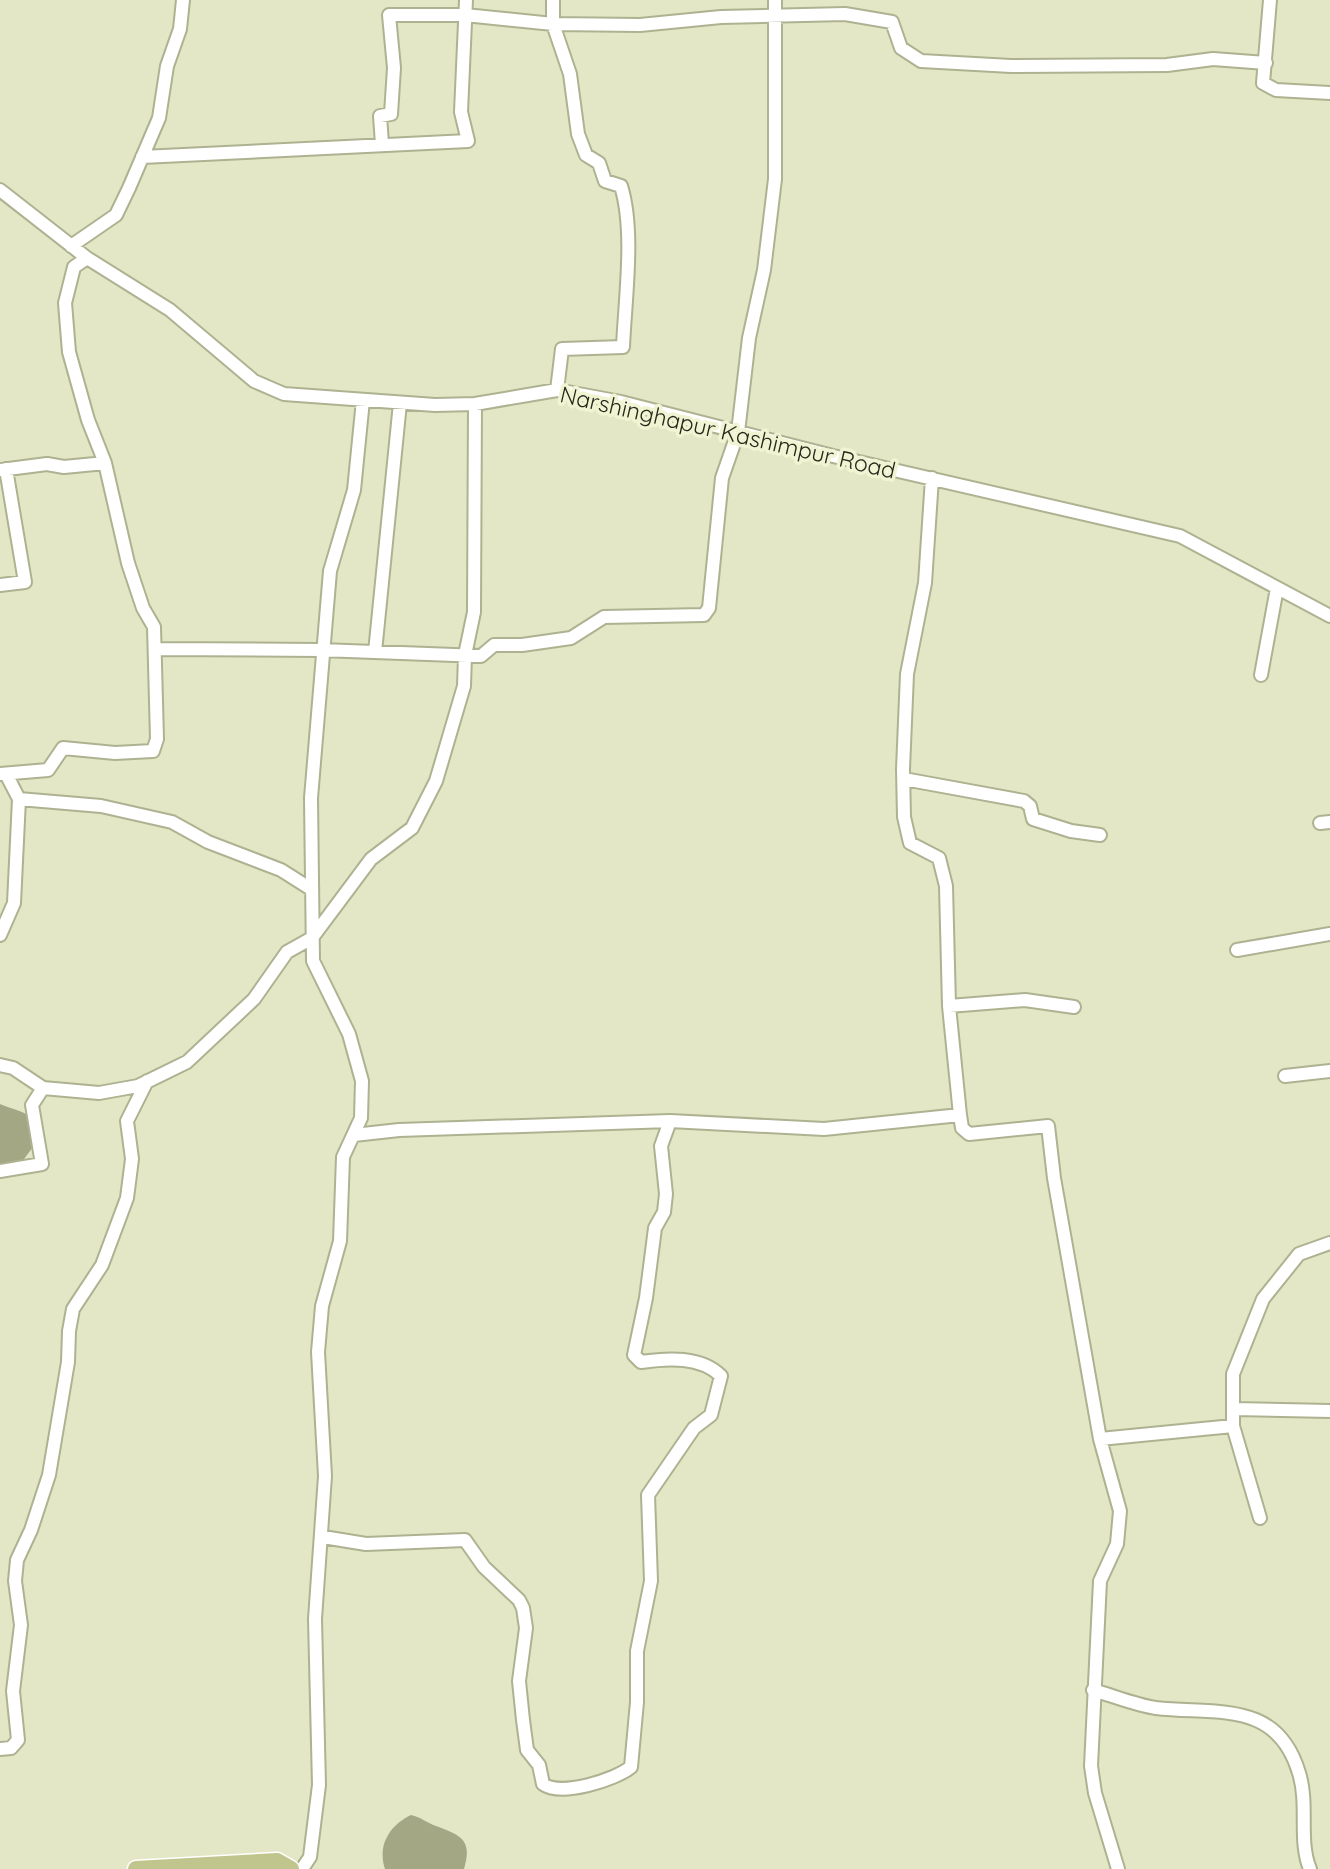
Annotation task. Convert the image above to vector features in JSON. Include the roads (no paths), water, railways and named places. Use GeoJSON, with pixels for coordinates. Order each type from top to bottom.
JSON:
{"type":"FeatureCollection","features":[{"type":"Feature","properties":{"kind":"main road"},"geometry":{"type":"LineString","coordinates":[[136,1869],[277,1861],[291,1869]]}},
{"type":"Feature","properties":{"kind":"street"},"geometry":{"type":"LineString","coordinates":[[72,246],[116,215],[159,118],[167,66],[180,29],[183,0]]}},
{"type":"Feature","properties":{"kind":"street"},"geometry":{"type":"LineString","coordinates":[[142,157],[468,141],[461,112],[466,0]]}},
{"type":"Feature","properties":{"kind":"street"},"geometry":{"type":"LineString","coordinates":[[554,0],[553,24],[570,74],[578,134],[586,155],[599,163],[605,181],[621,186],[625,200],[627,267],[623,347],[562,349],[556,390]]}},
{"type":"Feature","properties":{"kind":"street"},"geometry":{"type":"LineString","coordinates":[[155,649],[321,650],[481,656],[494,645],[533,644],[570,638],[604,617],[704,615],[709,608],[722,478],[738,432],[749,338],[764,270],[775,179],[772,146],[775,0]]}},
{"type":"Feature","properties":{"kind":"street"},"geometry":{"type":"LineString","coordinates":[[1270,0],[1264,83],[1276,90],[1330,93]]}},
{"type":"Feature","properties":{"kind":"street"},"geometry":{"type":"LineString","coordinates":[[382,144],[380,116],[391,114],[394,68],[389,15],[465,15],[553,24],[640,25],[774,14],[845,14],[892,22],[901,48],[920,61],[1011,66],[1167,65],[1213,59],[1266,63]]}},
{"type":"Feature","properties":{"kind":"street","name":"Narshinghapur Kashimpur Road"},"geometry":{"type":"LineString","coordinates":[[0,190],[87,258],[170,310],[254,381],[284,394],[400,403],[475,404],[556,390],[621,402],[1180,536],[1330,616]]}},
{"type":"Feature","properties":{"kind":"street"},"geometry":{"type":"LineString","coordinates":[[0,935],[14,902],[19,799],[3,774],[48,771],[63,748],[115,753],[153,751],[157,739],[154,627],[143,607],[128,563],[105,463],[88,420],[69,352],[65,303],[74,267],[87,258]]}},
{"type":"Feature","properties":{"kind":"street"},"geometry":{"type":"LineString","coordinates":[[302,1869],[310,1857],[319,1785],[316,1619],[325,1476],[319,1341],[322,1306],[340,1241],[343,1157],[361,1118],[362,1081],[349,1034],[313,961],[311,798],[319,731],[321,650],[330,570],[354,490],[363,400]]}},
{"type":"Feature","properties":{"kind":"street"},"geometry":{"type":"LineString","coordinates":[[375,652],[400,403]]}},
{"type":"Feature","properties":{"kind":"street"},"geometry":{"type":"LineString","coordinates":[[0,1065],[13,1068],[43,1087],[99,1093],[138,1086],[187,1062],[254,999],[288,952],[312,938],[371,859],[412,828],[436,781],[464,686],[465,654],[474,612],[475,404]]}},
{"type":"Feature","properties":{"kind":"street"},"geometry":{"type":"LineString","coordinates":[[0,585],[25,582],[3,469],[47,464],[64,467],[105,463]]}},
{"type":"Feature","properties":{"kind":"street"},"geometry":{"type":"LineString","coordinates":[[932,478],[925,583],[907,674],[904,817],[910,843],[939,858],[946,886],[949,1006],[962,1128],[970,1134],[1034,1126],[1048,1126],[1051,1131],[1054,1178],[1100,1438],[1118,1504],[1117,1544],[1100,1581],[1093,1690],[1092,1777],[1118,1869]]}},
{"type":"Feature","properties":{"kind":"street"},"geometry":{"type":"LineString","coordinates":[[1261,675],[1277,588]]}},
{"type":"Feature","properties":{"kind":"street"},"geometry":{"type":"LineString","coordinates":[[904,779],[1024,800],[1030,806],[1033,819],[1071,831],[1100,835]]}},
{"type":"Feature","properties":{"kind":"street"},"geometry":{"type":"LineString","coordinates":[[19,799],[101,806],[172,822],[208,842],[281,870],[311,889]]}},
{"type":"Feature","properties":{"kind":"street"},"geometry":{"type":"LineString","coordinates":[[1237,950],[1330,934]]}},
{"type":"Feature","properties":{"kind":"street"},"geometry":{"type":"LineString","coordinates":[[949,1006],[1025,1000],[1074,1007]]}},
{"type":"Feature","properties":{"kind":"street"},"geometry":{"type":"LineString","coordinates":[[1285,1076],[1330,1071]]}},
{"type":"Feature","properties":{"kind":"street"},"geometry":{"type":"LineString","coordinates":[[0,1749],[11,1748],[18,1740],[13,1691],[21,1625],[15,1581],[18,1560],[34,1523],[49,1475],[68,1362],[73,1309],[112,1244],[127,1198],[132,1159],[127,1121],[147,1081]]}},
{"type":"Feature","properties":{"kind":"street"},"geometry":{"type":"LineString","coordinates":[[0,1171],[42,1164],[32,1105],[43,1087]]}},
{"type":"Feature","properties":{"kind":"street"},"geometry":{"type":"LineString","coordinates":[[354,1135],[399,1130],[670,1121],[824,1129],[960,1115]]}},
{"type":"Feature","properties":{"kind":"street"},"geometry":{"type":"LineString","coordinates":[[323,1537],[366,1544],[465,1540],[484,1567],[519,1600],[523,1608],[526,1628],[519,1681],[523,1720],[527,1750],[539,1765],[543,1784],[548,1787],[582,1787],[621,1774],[631,1767],[636,1721],[637,1651],[650,1581],[648,1495],[694,1428],[711,1415],[721,1376],[713,1368],[686,1360],[664,1358],[641,1362],[634,1355],[646,1298],[655,1228],[664,1212],[666,1194],[661,1146],[670,1121]]}},
{"type":"Feature","properties":{"kind":"street"},"geometry":{"type":"LineString","coordinates":[[1260,1518],[1233,1426],[1233,1374],[1263,1299],[1299,1254],[1330,1243]]}},
{"type":"Feature","properties":{"kind":"street"},"geometry":{"type":"LineString","coordinates":[[1233,1409],[1330,1410]]}},
{"type":"Feature","properties":{"kind":"street"},"geometry":{"type":"LineString","coordinates":[[1100,1438],[1233,1426]]}},
{"type":"Feature","properties":{"kind":"street"},"geometry":{"type":"LineString","coordinates":[[1093,1690],[1152,1707],[1247,1715],[1272,1727],[1283,1739],[1298,1770],[1306,1809],[1305,1839],[1310,1869]]}}]}
